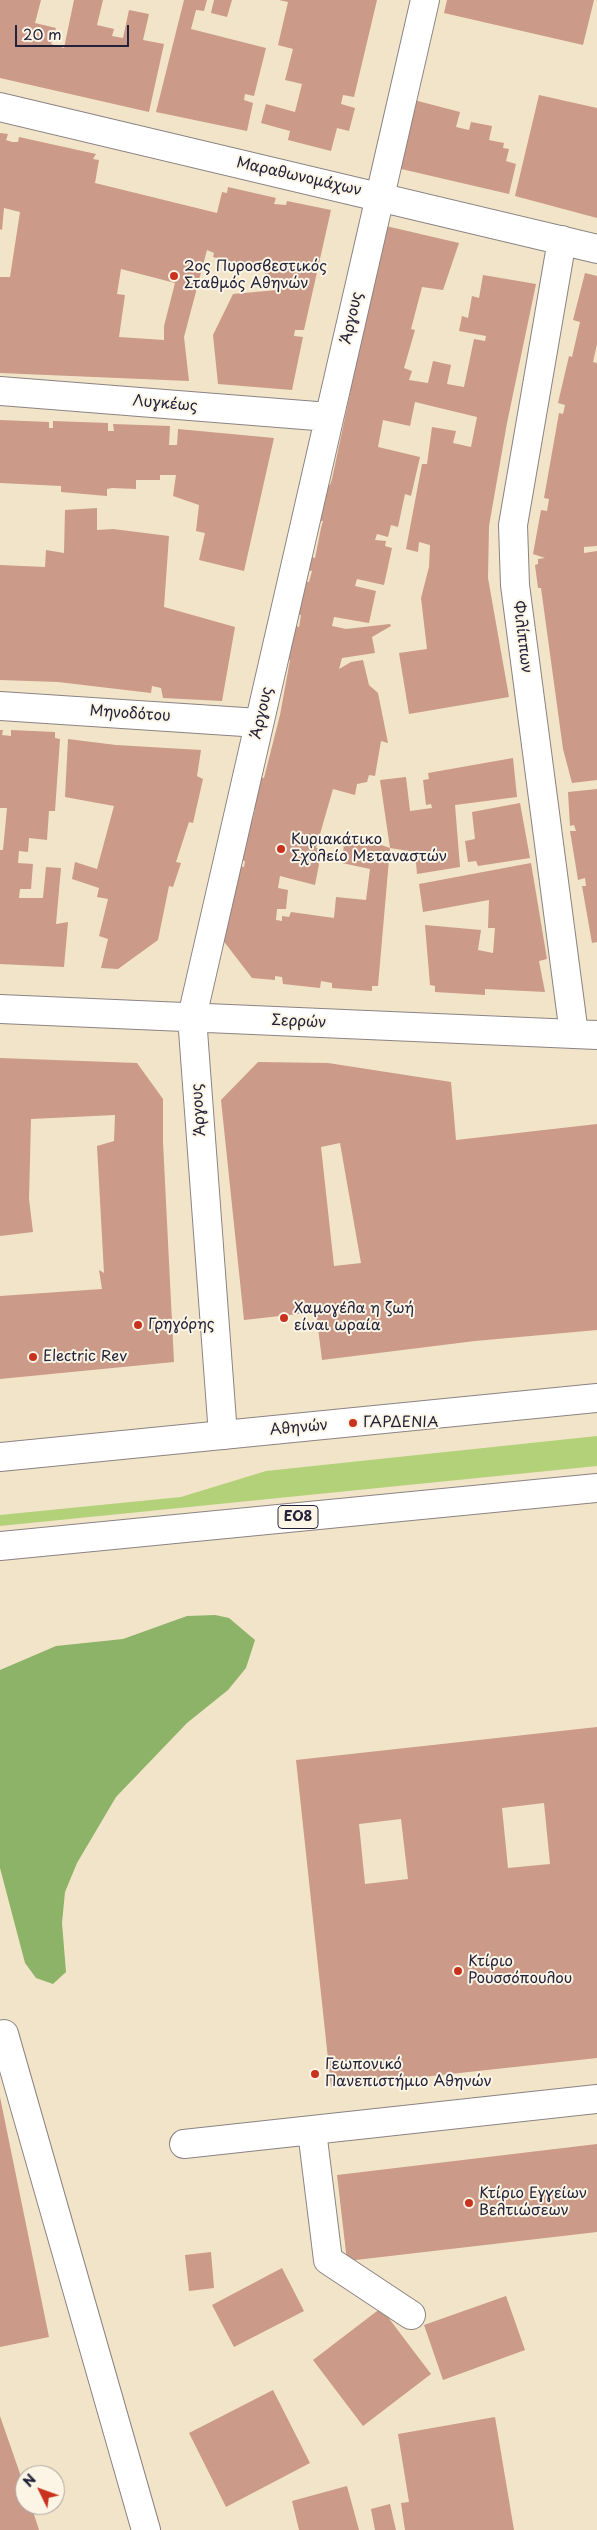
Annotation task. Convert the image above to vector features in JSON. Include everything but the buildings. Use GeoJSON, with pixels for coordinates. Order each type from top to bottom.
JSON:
{"type":"FeatureCollection","features":[{"type":"Feature","properties":{"kind":"main road","name":"Άργους"},"geometry":{"type":"LineString","coordinates":[[223,1435],[192,1017],[425,0]]}},
{"type":"Feature","properties":{"kind":"main road","name":"Μαραθωνομάχων"},"geometry":{"type":"LineString","coordinates":[[0,106],[597,248]]}},
{"type":"Feature","properties":{"kind":"main road","name":"Φιλίππων"},"geometry":{"type":"LineString","coordinates":[[562,240],[513,525],[515,585],[586,1035]]}},
{"type":"Feature","properties":{"kind":"main road","name":"Λυγκέως"},"geometry":{"type":"LineString","coordinates":[[0,391],[330,418]]}},
{"type":"Feature","properties":{"kind":"main road","name":"Μηνοδότου"},"geometry":{"type":"LineString","coordinates":[[0,706],[259,722]]}},
{"type":"Feature","properties":{"kind":"main road","name":"Σερρών"},"geometry":{"type":"LineString","coordinates":[[0,1009],[586,1035]]}},
{"type":"Feature","properties":{"kind":"main road","name":"Αθηνών"},"geometry":{"type":"LineString","coordinates":[[0,1457],[596,1397]]}},
{"type":"Feature","properties":{"kind":"main road","name":"ΕΟ8"},"geometry":{"type":"LineString","coordinates":[[0,1546],[597,1488]]}},
{"type":"Feature","properties":{"kind":"main road"},"geometry":{"type":"LineString","coordinates":[[4,2034],[146,2530]]}},
{"type":"Feature","properties":{"kind":"main road"},"geometry":{"type":"LineString","coordinates":[[184,2144],[597,2099]]}},
{"type":"Feature","properties":{"kind":"main road"},"geometry":{"type":"LineString","coordinates":[[312,2130],[328,2260],[411,2315]]}},
{"type":"Feature","properties":{"kind":"green space"},"geometry":{"type":"Polygon","coordinates":[[[597,1436],[597,1466],[0,1526],[0,1515],[181,1497],[266,1471],[597,1436]]]}},
{"type":"Feature","properties":{"kind":"green space"},"geometry":{"type":"Polygon","coordinates":[[[215,1615],[229,1618],[255,1640],[246,1668],[228,1690],[187,1723],[116,1797],[77,1863],[65,1892],[62,1923],[66,1972],[53,1984],[36,1978],[25,1963],[0,1868],[0,1670],[56,1646],[123,1639],[187,1616],[215,1615]]]}},
{"type":"Feature","properties":{"kind":"place","name":"2ος Πυροσβεστικός Σταθμός Αθηνών"},"geometry":{"type":"Point","coordinates":[174,276]}},
{"type":"Feature","properties":{"kind":"place","name":"Κυριακάτικο Σχολείο Μεταναστών"},"geometry":{"type":"Point","coordinates":[281,849]}},
{"type":"Feature","properties":{"kind":"place","name":"Χαμογέλα η ζωή είναι ωραία"},"geometry":{"type":"Point","coordinates":[284,1318]}},
{"type":"Feature","properties":{"kind":"place","name":"Γρηγόρης"},"geometry":{"type":"Point","coordinates":[138,1325]}},
{"type":"Feature","properties":{"kind":"place","name":"Electric Rev"},"geometry":{"type":"Point","coordinates":[33,1357]}},
{"type":"Feature","properties":{"kind":"place","name":"ΓΑΡΔΕΝΙΑ"},"geometry":{"type":"Point","coordinates":[353,1423]}},
{"type":"Feature","properties":{"kind":"place","name":"Κτίριο Ρουσσόπουλου"},"geometry":{"type":"Point","coordinates":[458,1971]}},
{"type":"Feature","properties":{"kind":"place","name":"Γεωπονικό Πανεπιστήμιο Αθηνών"},"geometry":{"type":"Point","coordinates":[315,2074]}},
{"type":"Feature","properties":{"kind":"place","name":"Κτίριο Εγγείων Βελτιώσεων"},"geometry":{"type":"Point","coordinates":[469,2203]}}]}
